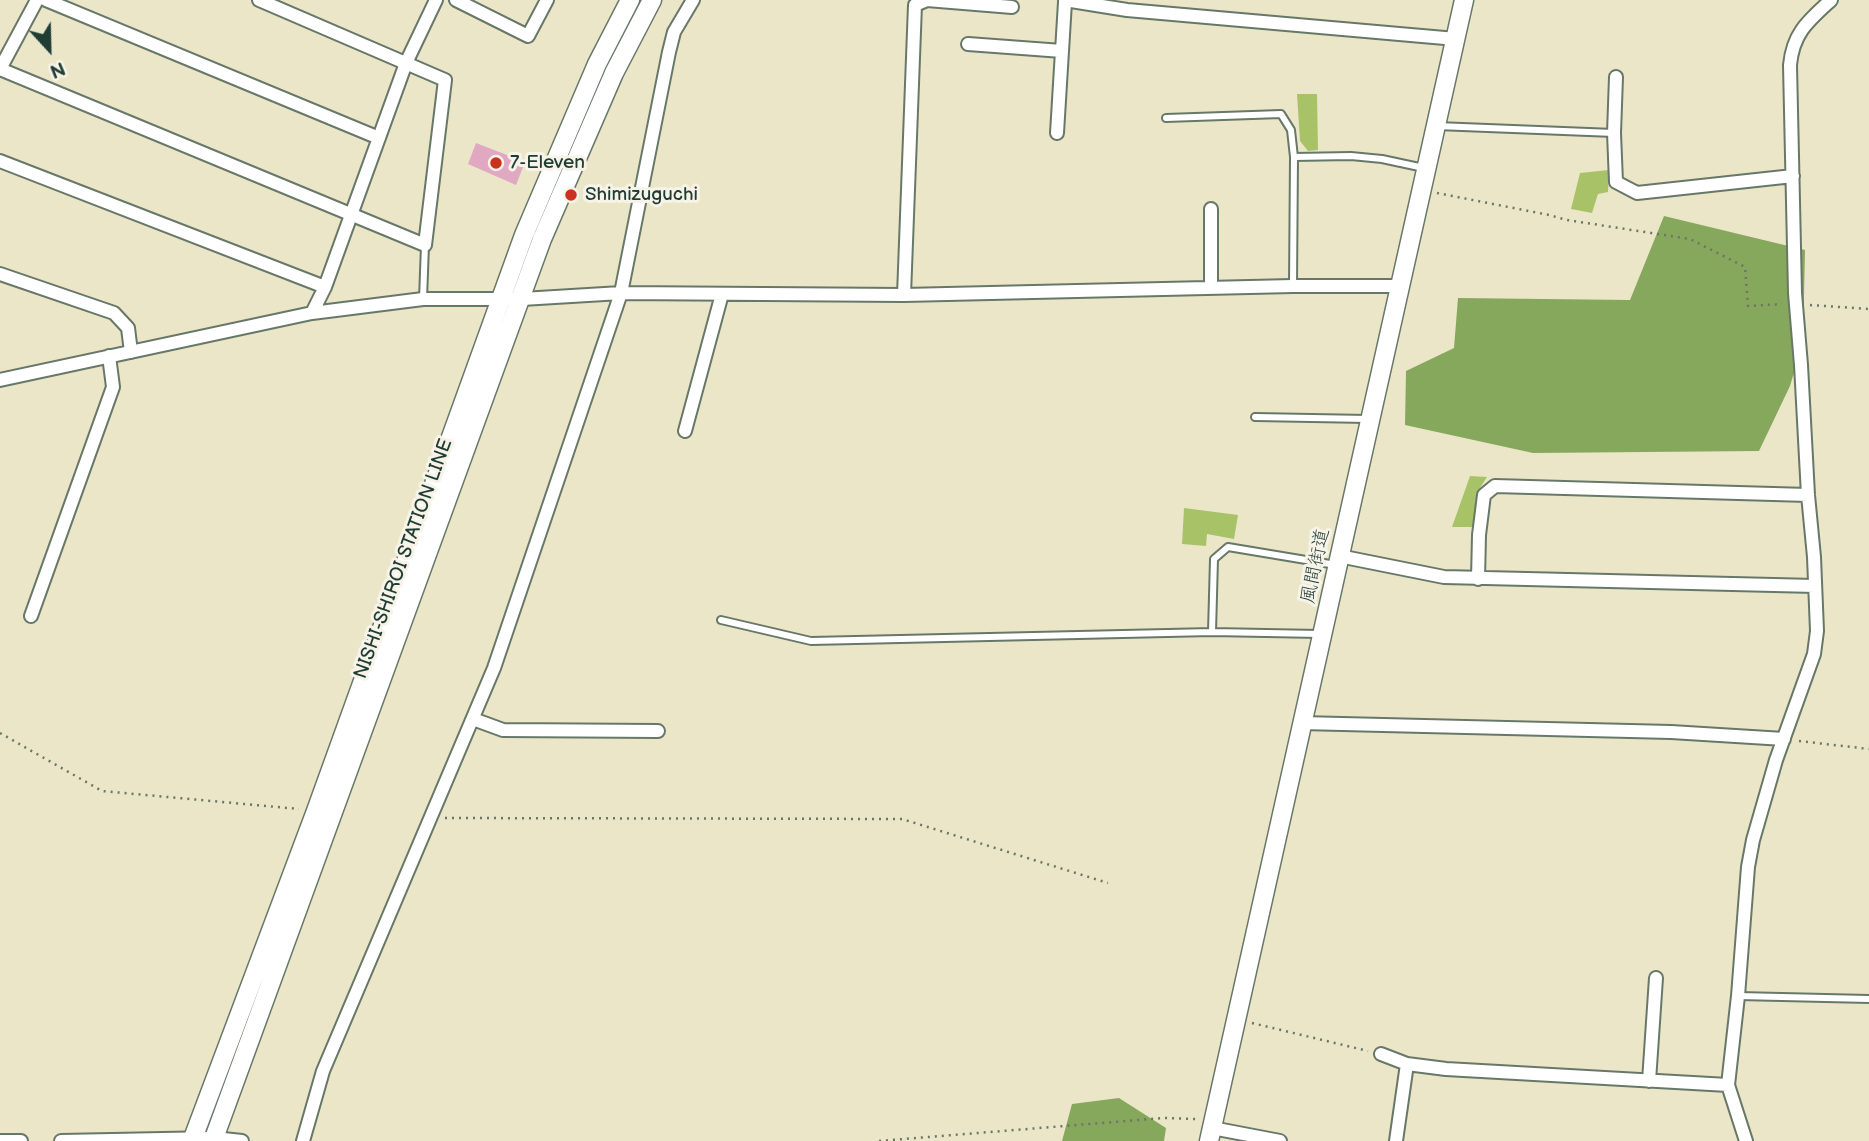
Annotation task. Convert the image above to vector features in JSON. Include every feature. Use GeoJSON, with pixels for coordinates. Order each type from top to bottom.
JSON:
{"type":"FeatureCollection","features":[{"type":"Feature","properties":{"kind":"main road","name":"NISHI-SHIROI STATION LINE"},"geometry":{"type":"LineString","coordinates":[[192,1140],[316,811],[524,235],[597,64],[630,0]]}},
{"type":"Feature","properties":{"kind":"main road","name":"NISHI-SHIROI STATION LINE"},"geometry":{"type":"LineString","coordinates":[[213,1139],[542,239],[608,86],[652,0]]}},
{"type":"Feature","properties":{"kind":"main road","name":"風間街道"},"geometry":{"type":"LineString","coordinates":[[1211,1129],[1464,0]]}},
{"type":"Feature","properties":{"kind":"street"},"geometry":{"type":"LineString","coordinates":[[37,0],[0,69],[425,245],[445,80],[259,0]]}},
{"type":"Feature","properties":{"kind":"street"},"geometry":{"type":"LineString","coordinates":[[46,0],[379,138]]}},
{"type":"Feature","properties":{"kind":"street"},"geometry":{"type":"LineString","coordinates":[[312,313],[326,287],[406,63],[436,0]]}},
{"type":"Feature","properties":{"kind":"street"},"geometry":{"type":"LineString","coordinates":[[456,0],[528,36],[547,0]]}},
{"type":"Feature","properties":{"kind":"street"},"geometry":{"type":"LineString","coordinates":[[303,1141],[323,1071],[494,668],[621,293],[669,52],[674,32],[693,0]]}},
{"type":"Feature","properties":{"kind":"street"},"geometry":{"type":"LineString","coordinates":[[1746,1141],[1728,1085],[1748,867],[1753,840],[1784,739],[1814,654],[1817,631],[1797,303],[1792,49],[1797,35],[1831,0]]}},
{"type":"Feature","properties":{"kind":"street"},"geometry":{"type":"LineString","coordinates":[[904,295],[915,5],[927,1],[1012,7]]}},
{"type":"Feature","properties":{"kind":"street"},"geometry":{"type":"LineString","coordinates":[[1057,133],[1065,1],[1127,10],[1456,39]]}},
{"type":"Feature","properties":{"kind":"street"},"geometry":{"type":"LineString","coordinates":[[968,44],[1062,51]]}},
{"type":"Feature","properties":{"kind":"street"},"geometry":{"type":"LineString","coordinates":[[1616,77],[1616,182],[1637,193],[1793,176]]}},
{"type":"Feature","properties":{"kind":"street"},"geometry":{"type":"LineString","coordinates":[[0,161],[326,287]]}},
{"type":"Feature","properties":{"kind":"street"},"geometry":{"type":"LineString","coordinates":[[1211,209],[1211,288]]}},
{"type":"Feature","properties":{"kind":"street"},"geometry":{"type":"LineString","coordinates":[[0,274],[114,313],[128,328],[131,352]]}},
{"type":"Feature","properties":{"kind":"street"},"geometry":{"type":"LineString","coordinates":[[0,380],[312,313],[423,299],[522,299],[621,293],[904,295],[1399,286]]}},
{"type":"Feature","properties":{"kind":"street"},"geometry":{"type":"LineString","coordinates":[[685,431],[722,293]]}},
{"type":"Feature","properties":{"kind":"street"},"geometry":{"type":"LineString","coordinates":[[31,616],[113,387],[110,356]]}},
{"type":"Feature","properties":{"kind":"street"},"geometry":{"type":"LineString","coordinates":[[1478,579],[1479,535],[1484,495],[1495,486],[1808,495]]}},
{"type":"Feature","properties":{"kind":"street"},"geometry":{"type":"LineString","coordinates":[[1338,561],[1444,577],[1478,579],[1815,586]]}},
{"type":"Feature","properties":{"kind":"street"},"geometry":{"type":"LineString","coordinates":[[473,719],[503,730],[659,731]]}},
{"type":"Feature","properties":{"kind":"street"},"geometry":{"type":"LineString","coordinates":[[1301,723],[1671,733],[1784,739]]}},
{"type":"Feature","properties":{"kind":"street"},"geometry":{"type":"LineString","coordinates":[[1649,1081],[1656,978]]}},
{"type":"Feature","properties":{"kind":"street"},"geometry":{"type":"LineString","coordinates":[[1381,1054],[1407,1064],[1519,1074],[1728,1085]]}},
{"type":"Feature","properties":{"kind":"street"},"geometry":{"type":"LineString","coordinates":[[1396,1141],[1407,1064]]}},
{"type":"Feature","properties":{"kind":"street"},"geometry":{"type":"LineString","coordinates":[[1211,1129],[1280,1141]]}},
{"type":"Feature","properties":{"kind":"street"},"geometry":{"type":"LineString","coordinates":[[0,1141],[21,1141]]}},
{"type":"Feature","properties":{"kind":"street"},"geometry":{"type":"LineString","coordinates":[[61,1141],[242,1141]]}},
{"type":"Feature","properties":{"kind":"lane"},"geometry":{"type":"LineString","coordinates":[[1166,118],[1282,114],[1291,130],[1294,157],[1293,286]]}},
{"type":"Feature","properties":{"kind":"lane"},"geometry":{"type":"LineString","coordinates":[[1437,126],[1614,133]]}},
{"type":"Feature","properties":{"kind":"lane"},"geometry":{"type":"LineString","coordinates":[[1294,157],[1351,156],[1382,159],[1426,169]]}},
{"type":"Feature","properties":{"kind":"lane"},"geometry":{"type":"LineString","coordinates":[[423,299],[425,245]]}},
{"type":"Feature","properties":{"kind":"lane"},"geometry":{"type":"LineString","coordinates":[[1255,417],[1370,419]]}},
{"type":"Feature","properties":{"kind":"lane"},"geometry":{"type":"LineString","coordinates":[[1212,632],[1214,559],[1227,547],[1338,561]]}},
{"type":"Feature","properties":{"kind":"lane"},"geometry":{"type":"LineString","coordinates":[[721,620],[811,641],[1212,632],[1322,634]]}},
{"type":"Feature","properties":{"kind":"lane"},"geometry":{"type":"LineString","coordinates":[[1738,996],[1869,999]]}},
{"type":"Feature","properties":{"kind":"path"},"geometry":{"type":"LineString","coordinates":[[1421,190],[1567,220],[1690,239],[1745,267],[1748,306],[1797,303],[1869,309]]}},
{"type":"Feature","properties":{"kind":"path"},"geometry":{"type":"LineString","coordinates":[[0,733],[102,791],[316,811]]}},
{"type":"Feature","properties":{"kind":"path"},"geometry":{"type":"LineString","coordinates":[[1784,739],[1869,749]]}},
{"type":"Feature","properties":{"kind":"path"},"geometry":{"type":"LineString","coordinates":[[430,818],[902,819],[1108,883]]}},
{"type":"Feature","properties":{"kind":"path"},"geometry":{"type":"LineString","coordinates":[[1234,1019],[1381,1054]]}},
{"type":"Feature","properties":{"kind":"path"},"geometry":{"type":"LineString","coordinates":[[879,1141],[1163,1118],[1211,1129]]}},
{"type":"Feature","properties":{"kind":"green space"},"geometry":{"type":"Polygon","coordinates":[[[1297,94],[1317,94],[1318,150],[1308,151],[1300,141],[1297,94]]]}},
{"type":"Feature","properties":{"kind":"green space"},"geometry":{"type":"Polygon","coordinates":[[[1609,170],[1608,192],[1598,194],[1592,213],[1571,209],[1580,173],[1609,170]]]}},
{"type":"Feature","properties":{"kind":"green space"},"geometry":{"type":"Polygon","coordinates":[[[1664,216],[1805,250],[1803,342],[1790,386],[1759,451],[1533,453],[1405,425],[1406,371],[1454,348],[1458,298],[1630,300],[1664,216]]]}},
{"type":"Feature","properties":{"kind":"green space"},"geometry":{"type":"Polygon","coordinates":[[[1470,476],[1487,477],[1478,491],[1475,527],[1452,527],[1470,476]]]}},
{"type":"Feature","properties":{"kind":"green space"},"geometry":{"type":"Polygon","coordinates":[[[1184,508],[1238,515],[1234,539],[1207,534],[1206,546],[1182,544],[1184,508]]]}},
{"type":"Feature","properties":{"kind":"green space"},"geometry":{"type":"Polygon","coordinates":[[[1119,1098],[1166,1128],[1164,1141],[1062,1141],[1072,1104],[1119,1098]]]}},
{"type":"Feature","properties":{"kind":"building","name":"7-Eleven"},"geometry":{"type":"Polygon","coordinates":[[[476,143],[525,162],[516,185],[468,164],[476,143]]]}},
{"type":"Feature","properties":{"kind":"place","name":"7-Eleven"},"geometry":{"type":"Point","coordinates":[496,163]}},
{"type":"Feature","properties":{"kind":"place","name":"Shimizuguchi"},"geometry":{"type":"Point","coordinates":[571,195]}}]}
